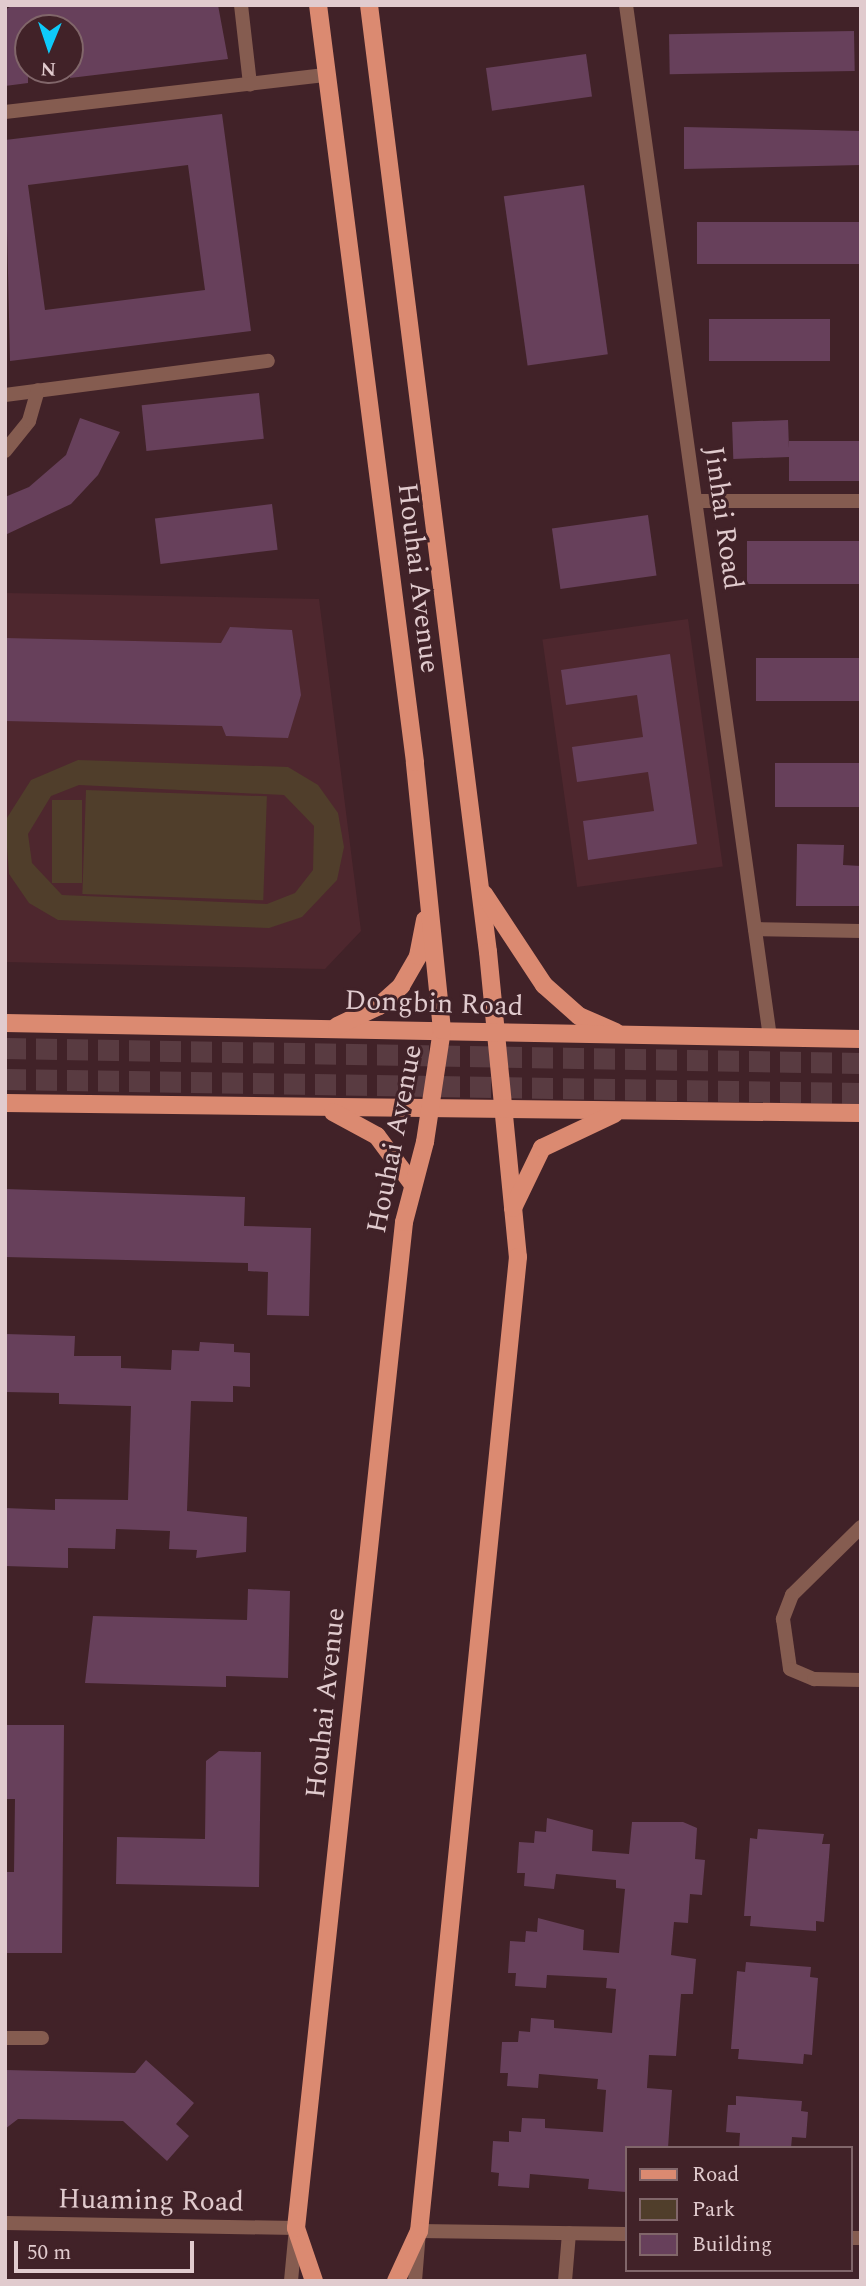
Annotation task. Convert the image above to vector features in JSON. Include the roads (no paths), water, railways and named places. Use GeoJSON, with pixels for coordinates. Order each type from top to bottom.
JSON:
{"type":"FeatureCollection","features":[{"type":"Feature","properties":{"kind":"main road","name":"Houhai Avenue"},"geometry":{"type":"LineString","coordinates":[[314,2281],[296,2228],[411,1182],[429,1110],[442,1030],[429,903],[318,5]]}},
{"type":"Feature","properties":{"kind":"main road","name":"Houhai Avenue"},"geometry":{"type":"LineString","coordinates":[[369,5],[480,886],[513,1208],[516,1318],[419,2231],[396,2281]]}},
{"type":"Feature","properties":{"kind":"main road"},"geometry":{"type":"LineString","coordinates":[[480,886],[544,985],[579,1016],[626,1036]]}},
{"type":"Feature","properties":{"kind":"main road"},"geometry":{"type":"LineString","coordinates":[[334,1027],[379,1006],[401,986],[418,957],[429,903]]}},
{"type":"Feature","properties":{"kind":"main road","name":"Dongbin Road"},"geometry":{"type":"LineString","coordinates":[[5,1023],[334,1027],[626,1036],[861,1039]]}},
{"type":"Feature","properties":{"kind":"main road"},"geometry":{"type":"LineString","coordinates":[[5,1103],[861,1113]]}},
{"type":"Feature","properties":{"kind":"main road"},"geometry":{"type":"LineString","coordinates":[[317,1107],[377,1136],[411,1182]]}},
{"type":"Feature","properties":{"kind":"main road"},"geometry":{"type":"LineString","coordinates":[[513,1208],[542,1148],[623,1110]]}},
{"type":"Feature","properties":{"kind":"street"},"geometry":{"type":"LineString","coordinates":[[241,5],[250,84]]}},
{"type":"Feature","properties":{"kind":"street","name":"Jinhai Road"},"geometry":{"type":"LineString","coordinates":[[626,5],[771,1038]]}},
{"type":"Feature","properties":{"kind":"street"},"geometry":{"type":"LineString","coordinates":[[5,112],[327,75]]}},
{"type":"Feature","properties":{"kind":"street"},"geometry":{"type":"LineString","coordinates":[[5,395],[268,361]]}},
{"type":"Feature","properties":{"kind":"street"},"geometry":{"type":"LineString","coordinates":[[5,451],[29,421],[38,390]]}},
{"type":"Feature","properties":{"kind":"street"},"geometry":{"type":"LineString","coordinates":[[696,501],[861,501]]}},
{"type":"Feature","properties":{"kind":"street"},"geometry":{"type":"LineString","coordinates":[[755,929],[861,931]]}},
{"type":"Feature","properties":{"kind":"street"},"geometry":{"type":"LineString","coordinates":[[861,1527],[792,1595],[783,1619],[783,1648],[800,1676],[861,1680]]}},
{"type":"Feature","properties":{"kind":"street"},"geometry":{"type":"LineString","coordinates":[[5,2038],[42,2038]]}},
{"type":"Feature","properties":{"kind":"street","name":"Huaming Road"},"geometry":{"type":"LineString","coordinates":[[5,2223],[296,2228]]}},
{"type":"Feature","properties":{"kind":"street"},"geometry":{"type":"LineString","coordinates":[[291,2281],[296,2228]]}},
{"type":"Feature","properties":{"kind":"street"},"geometry":{"type":"LineString","coordinates":[[415,2281],[419,2231],[624,2234]]}},
{"type":"Feature","properties":{"kind":"street"},"geometry":{"type":"LineString","coordinates":[[565,2281],[569,2233]]}},
{"type":"Feature","properties":{"kind":"tunnel"},"geometry":{"type":"LineString","coordinates":[[5,1048],[861,1063]]}},
{"type":"Feature","properties":{"kind":"tunnel"},"geometry":{"type":"LineString","coordinates":[[5,1079],[861,1093]]}}]}
